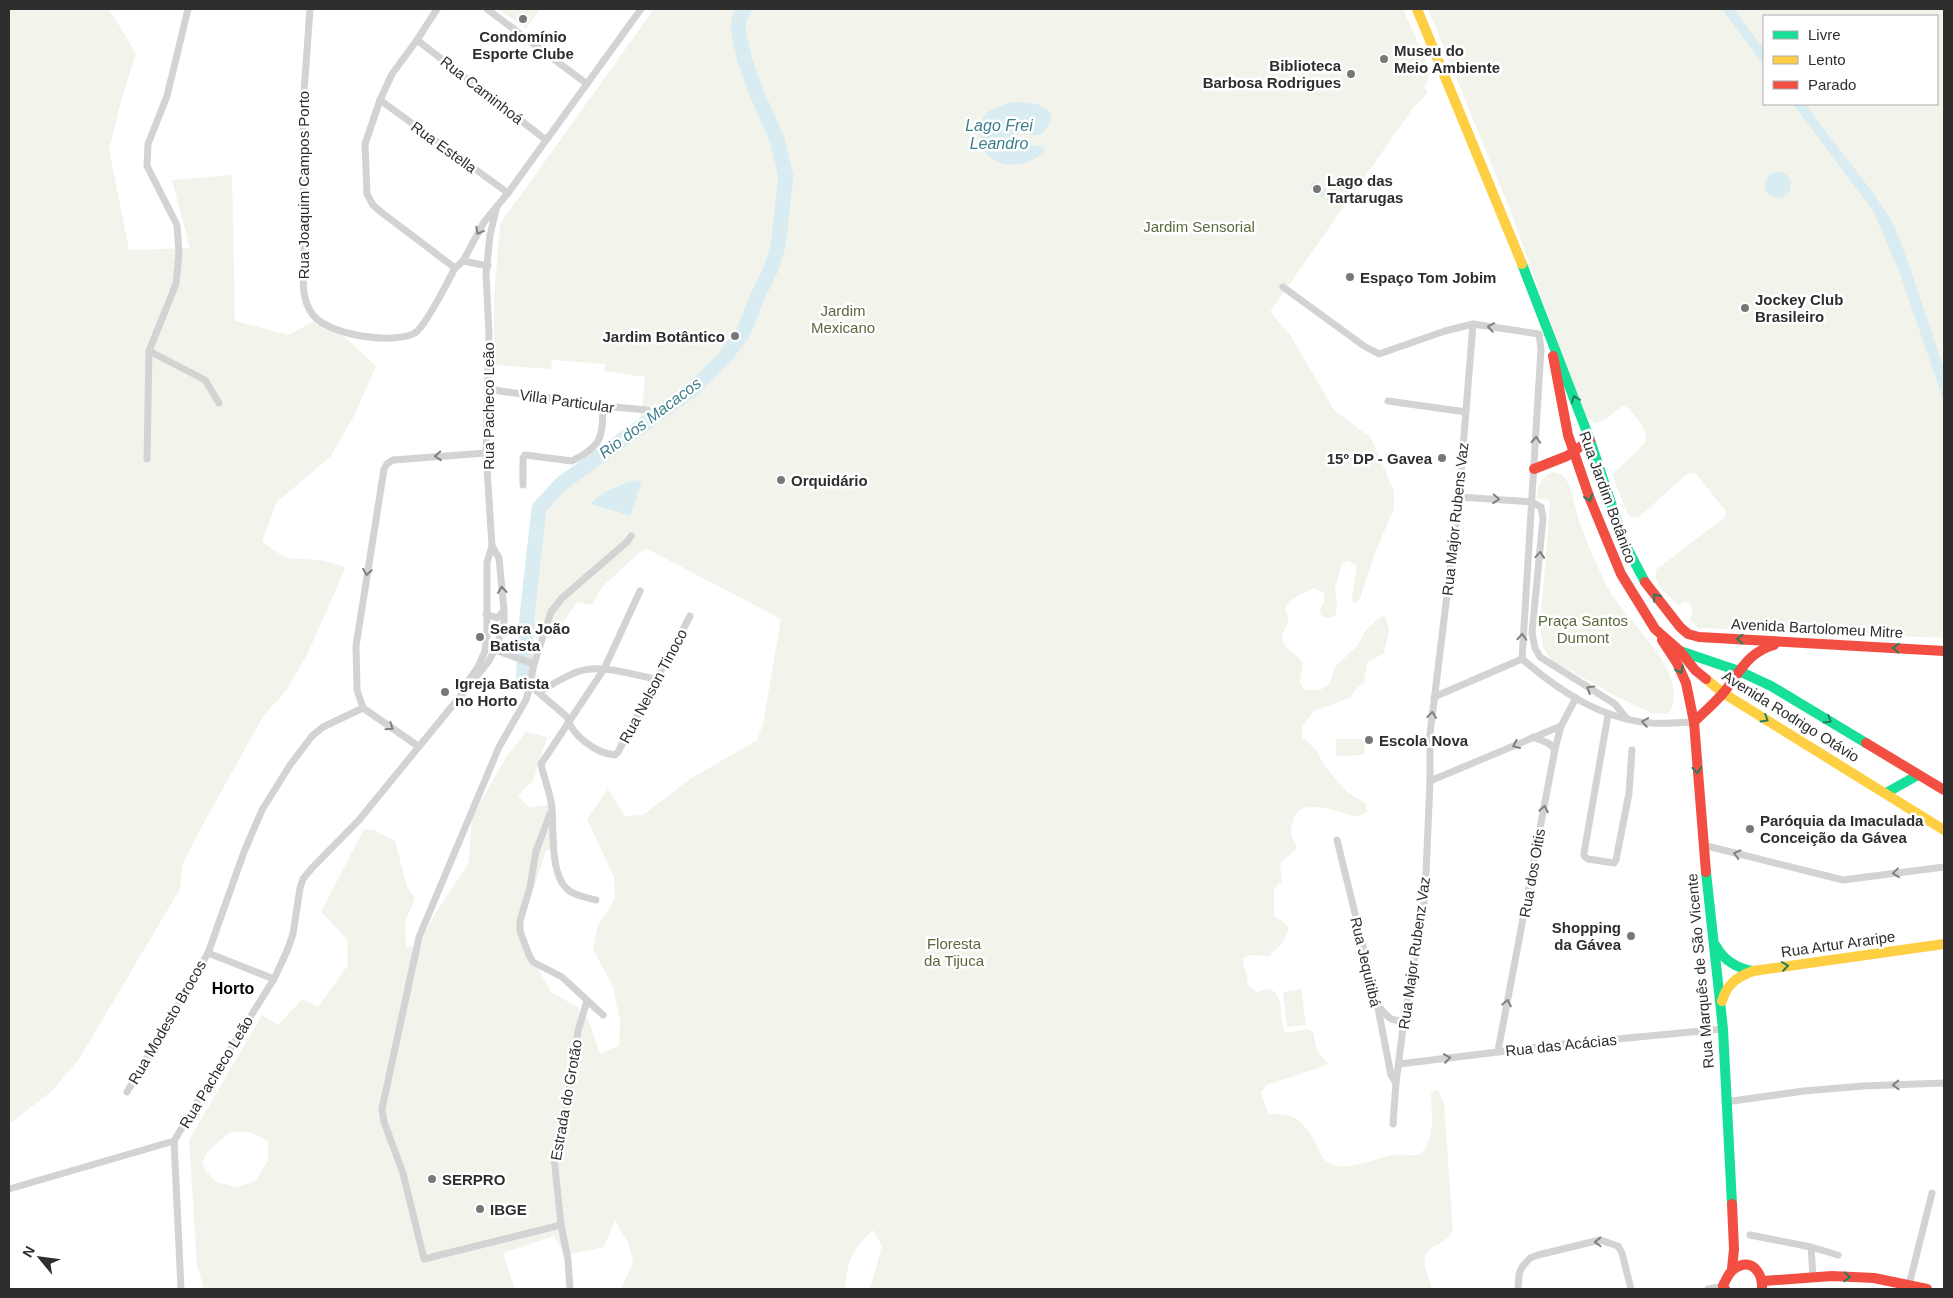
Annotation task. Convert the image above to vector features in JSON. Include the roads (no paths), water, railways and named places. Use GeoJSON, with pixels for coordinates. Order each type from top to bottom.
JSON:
{"type":"FeatureCollection","features":[{"type":"Feature","properties":{"kind":"main road","name":"Rua Jardim Botânico"},"geometry":{"type":"LineString","coordinates":[[1417,9],[1530,282],[1568,435],[1604,537],[1621,574],[1654,629],[1680,651]]}},
{"type":"Feature","properties":{"kind":"main road","name":"Rua Jardim Botânico"},"geometry":{"type":"LineString","coordinates":[[1544,334],[1590,440],[1624,542],[1646,584],[1680,627],[1688,634]]}},
{"type":"Feature","properties":{"kind":"main road"},"geometry":{"type":"LineString","coordinates":[[1534,469],[1574,452],[1590,440]]}},
{"type":"Feature","properties":{"kind":"main road"},"geometry":{"type":"LineString","coordinates":[[1654,629],[1676,663],[1686,684],[1694,722]]}},
{"type":"Feature","properties":{"kind":"main road","name":"Avenida Bartolomeu Mitre"},"geometry":{"type":"LineString","coordinates":[[1688,634],[1699,637],[1944,651]]}},
{"type":"Feature","properties":{"kind":"main road"},"geometry":{"type":"LineString","coordinates":[[1694,722],[1723,693],[1749,657],[1757,650],[1766,646],[1788,642]]}},
{"type":"Feature","properties":{"kind":"main road","name":"Avenida Rodrigo Otávio"},"geometry":{"type":"LineString","coordinates":[[1680,651],[1739,671],[1782,692],[1944,790]]}},
{"type":"Feature","properties":{"kind":"main road","name":"Avenida Rodrigo Otávio"},"geometry":{"type":"LineString","coordinates":[[1680,651],[1695,670],[1723,693],[1886,792],[1944,830]]}},
{"type":"Feature","properties":{"kind":"main road","name":"Rua Marquês de São Vicente"},"geometry":{"type":"LineString","coordinates":[[1694,722],[1703,845],[1723,1029],[1734,1248],[1732,1269]]}},
{"type":"Feature","properties":{"kind":"main road"},"geometry":{"type":"LineString","coordinates":[[1886,792],[1918,775]]}},
{"type":"Feature","properties":{"kind":"main road"},"geometry":{"type":"LineString","coordinates":[[1713,938],[1718,950],[1726,960],[1739,968],[1753,971]]}},
{"type":"Feature","properties":{"kind":"main road","name":"Rua Artur Araripe"},"geometry":{"type":"LineString","coordinates":[[1721,1010],[1726,990],[1738,977],[1753,971],[1944,944]]}},
{"type":"Feature","properties":{"kind":"main road"},"geometry":{"type":"LineString","coordinates":[[1734,1248],[1746,1264],[1758,1270],[1763,1285],[1813,1277],[1874,1278],[1927,1289]]}},
{"type":"Feature","properties":{"kind":"main road"},"geometry":{"type":"LineString","coordinates":[[1724,1288],[1726,1276],[1732,1269],[1746,1264]]}},
{"type":"Feature","properties":{"kind":"street"},"geometry":{"type":"LineString","coordinates":[[147,459],[149,351],[176,284],[179,253],[177,225],[148,166],[148,144],[169,88],[188,9]]}},
{"type":"Feature","properties":{"kind":"street","name":"Rua Joaquim Campos Porto"},"geometry":{"type":"LineString","coordinates":[[310,9],[303,106],[304,263],[302,289],[313,315],[324,324],[344,333],[382,338],[410,334],[422,327],[456,268],[463,261]]}},
{"type":"Feature","properties":{"kind":"street"},"geometry":{"type":"LineString","coordinates":[[437,9],[392,74],[380,100],[368,132],[365,154],[367,194],[373,205],[381,212],[456,268]]}},
{"type":"Feature","properties":{"kind":"street"},"geometry":{"type":"LineString","coordinates":[[487,9],[587,84]]}},
{"type":"Feature","properties":{"kind":"street"},"geometry":{"type":"LineString","coordinates":[[488,266],[463,261],[484,222],[498,203],[508,194],[639,9]]}},
{"type":"Feature","properties":{"kind":"street","name":"Rua Caminhoá"},"geometry":{"type":"LineString","coordinates":[[417,40],[546,140]]}},
{"type":"Feature","properties":{"kind":"street","name":"Rua Estella"},"geometry":{"type":"LineString","coordinates":[[380,100],[508,194]]}},
{"type":"Feature","properties":{"kind":"street","name":"Rua Pacheco Leão"},"geometry":{"type":"LineString","coordinates":[[449,708],[478,667],[485,651],[487,562],[492,546],[486,453],[488,266],[490,235],[498,203]]}},
{"type":"Feature","properties":{"kind":"street"},"geometry":{"type":"LineString","coordinates":[[1284,287],[1364,346],[1379,354],[1445,331],[1473,324],[1544,334],[1541,349],[1522,659]]}},
{"type":"Feature","properties":{"kind":"street","name":"Rua Major Rubens Vaz"},"geometry":{"type":"LineString","coordinates":[[1430,781],[1430,734],[1460,496],[1473,324]]}},
{"type":"Feature","properties":{"kind":"street"},"geometry":{"type":"LineString","coordinates":[[149,351],[205,380],[219,403]]}},
{"type":"Feature","properties":{"kind":"street","name":"Villa Particular"},"geometry":{"type":"LineString","coordinates":[[487,389],[603,406],[647,410]]}},
{"type":"Feature","properties":{"kind":"street"},"geometry":{"type":"LineString","coordinates":[[1388,402],[1466,412]]}},
{"type":"Feature","properties":{"kind":"street"},"geometry":{"type":"LineString","coordinates":[[523,485],[523,458],[525,455],[572,461],[594,446],[602,435],[603,406]]}},
{"type":"Feature","properties":{"kind":"street"},"geometry":{"type":"LineString","coordinates":[[418,746],[363,708],[357,690],[356,646],[384,469],[393,460],[486,453]]}},
{"type":"Feature","properties":{"kind":"street"},"geometry":{"type":"LineString","coordinates":[[1460,496],[1532,502],[1541,507],[1543,518],[1532,633],[1535,648],[1540,658],[1615,704],[1627,719]]}},
{"type":"Feature","properties":{"kind":"street"},"geometry":{"type":"LineString","coordinates":[[560,1225],[424,1260],[403,1174],[384,1122],[382,1109],[419,937],[499,747],[526,700],[534,664],[551,612],[562,598],[628,541],[631,536]]}},
{"type":"Feature","properties":{"kind":"street","name":"Rua Pacheco Leão"},"geometry":{"type":"LineString","coordinates":[[181,1289],[174,1141],[274,979],[293,934],[303,880],[312,868],[359,820],[489,661],[496,647],[504,622],[499,558],[492,546]]}},
{"type":"Feature","properties":{"kind":"street"},"geometry":{"type":"LineString","coordinates":[[596,900],[571,893],[564,887],[560,878],[552,844],[552,809],[541,764],[604,669],[640,591]]}},
{"type":"Feature","properties":{"kind":"street"},"geometry":{"type":"LineString","coordinates":[[486,614],[497,618],[504,612]]}},
{"type":"Feature","properties":{"kind":"street","name":"Rua Nelson Tinoco"},"geometry":{"type":"LineString","coordinates":[[568,724],[575,733],[590,745],[609,755],[615,755],[690,616]]}},
{"type":"Feature","properties":{"kind":"street"},"geometry":{"type":"LineString","coordinates":[[486,636],[496,647],[534,664]]}},
{"type":"Feature","properties":{"kind":"street"},"geometry":{"type":"LineString","coordinates":[[1434,697],[1522,659]]}},
{"type":"Feature","properties":{"kind":"street"},"geometry":{"type":"LineString","coordinates":[[1522,659],[1545,679],[1608,715],[1652,723],[1694,722]]}},
{"type":"Feature","properties":{"kind":"street"},"geometry":{"type":"LineString","coordinates":[[539,692],[579,671],[590,668],[656,679]]}},
{"type":"Feature","properties":{"kind":"street"},"geometry":{"type":"LineString","coordinates":[[530,685],[567,717],[568,724]]}},
{"type":"Feature","properties":{"kind":"street","name":"Rua dos Oitis"},"geometry":{"type":"LineString","coordinates":[[1498,1051],[1555,749],[1561,726],[1576,698]]}},
{"type":"Feature","properties":{"kind":"street","name":"Rua Modesto Brocos"},"geometry":{"type":"LineString","coordinates":[[127,1092],[208,953],[244,852],[262,810],[312,736],[323,727],[363,708]]}},
{"type":"Feature","properties":{"kind":"street"},"geometry":{"type":"LineString","coordinates":[[1608,715],[1584,853],[1584,856],[1588,859],[1614,863],[1616,860],[1629,792],[1632,750]]}},
{"type":"Feature","properties":{"kind":"street"},"geometry":{"type":"LineString","coordinates":[[1430,781],[1561,726]]}},
{"type":"Feature","properties":{"kind":"street"},"geometry":{"type":"LineString","coordinates":[[1533,738],[1548,743],[1555,749]]}},
{"type":"Feature","properties":{"kind":"street","name":"Rua Major Rubenz Vaz"},"geometry":{"type":"LineString","coordinates":[[1393,1124],[1404,1020],[1425,896],[1430,781]]}},
{"type":"Feature","properties":{"kind":"street"},"geometry":{"type":"LineString","coordinates":[[552,809],[536,852],[530,886],[520,921],[520,931],[528,955],[533,962],[562,977],[603,1015]]}},
{"type":"Feature","properties":{"kind":"street","name":"Rua Jequitibá"},"geometry":{"type":"LineString","coordinates":[[1337,840],[1377,1003],[1391,1075],[1396,1083]]}},
{"type":"Feature","properties":{"kind":"street"},"geometry":{"type":"LineString","coordinates":[[1703,845],[1843,880],[1944,867]]}},
{"type":"Feature","properties":{"kind":"street"},"geometry":{"type":"LineString","coordinates":[[208,953],[274,979]]}},
{"type":"Feature","properties":{"kind":"street","name":"Estrada do Grotão"},"geometry":{"type":"LineString","coordinates":[[570,1289],[567,1255],[560,1225],[554,1157],[568,1103],[578,1031],[587,1001]]}},
{"type":"Feature","properties":{"kind":"street"},"geometry":{"type":"LineString","coordinates":[[1377,1003],[1391,1019],[1395,1021],[1404,1020]]}},
{"type":"Feature","properties":{"kind":"street","name":"Rua das Acácias"},"geometry":{"type":"LineString","coordinates":[[1399,1064],[1498,1051],[1723,1029]]}},
{"type":"Feature","properties":{"kind":"street"},"geometry":{"type":"LineString","coordinates":[[1726,1102],[1804,1091],[1863,1086],[1944,1083]]}},
{"type":"Feature","properties":{"kind":"street"},"geometry":{"type":"LineString","coordinates":[[9,1189],[174,1141]]}},
{"type":"Feature","properties":{"kind":"street"},"geometry":{"type":"LineString","coordinates":[[1908,1285],[1932,1193]]}},
{"type":"Feature","properties":{"kind":"street"},"geometry":{"type":"LineString","coordinates":[[1750,1235],[1811,1247],[1838,1255]]}},
{"type":"Feature","properties":{"kind":"street"},"geometry":{"type":"LineString","coordinates":[[1518,1289],[1519,1274],[1530,1258],[1600,1240],[1618,1246],[1622,1253],[1631,1289]]}},
{"type":"Feature","properties":{"kind":"street"},"geometry":{"type":"LineString","coordinates":[[1811,1247],[1813,1277]]}},
{"type":"Feature","properties":{"kind":"street"},"geometry":{"type":"LineString","coordinates":[[1708,1289],[1724,1288]]}},
{"type":"Feature","properties":{"kind":"water"},"geometry":{"type":"Polygon","coordinates":[[[1722,9],[1734,9],[1763,48],[1763,65],[1722,9]]]}},
{"type":"Feature","properties":{"kind":"water","name":"Lago Frei Leandro"},"geometry":{"type":"Polygon","coordinates":[[[1012,102],[1039,105],[1052,115],[1050,123],[1041,135],[1031,135],[1024,130],[1018,133],[1017,138],[1023,142],[1042,147],[1045,150],[1036,158],[1014,165],[1003,164],[993,160],[986,153],[981,143],[980,130],[983,118],[987,113],[1012,102]]]}},
{"type":"Feature","properties":{"kind":"water"},"geometry":{"type":"Polygon","coordinates":[[[1794,105],[1806,105],[1873,193],[1893,223],[1944,369],[1944,402],[1899,271],[1873,211],[1794,105]]]}},
{"type":"Feature","properties":{"kind":"water"},"geometry":{"type":"Polygon","coordinates":[[[1778,172],[1787,176],[1791,185],[1787,194],[1778,198],[1769,194],[1765,185],[1769,176],[1778,172]]]}},
{"type":"Feature","properties":{"kind":"water","name":"Lago das Tartarugas"},"geometry":{"type":"Polygon","coordinates":[[[1314,181],[1326,190],[1322,197],[1309,188],[1314,181]]]}},
{"type":"Feature","properties":{"kind":"water"},"geometry":{"type":"Polygon","coordinates":[[[638,480],[641,484],[631,514],[628,515],[591,504],[599,496],[612,489],[638,480]]]}},
{"type":"Feature","properties":{"kind":"waterway","name":"Rio dos Macacos"},"geometry":{"type":"LineString","coordinates":[[523,682],[527,616],[539,508],[561,484],[693,389],[725,357],[744,331],[757,297],[771,269],[778,246],[786,177],[777,139],[745,61],[738,30],[739,20],[744,9]]}},
{"type":"Feature","properties":{"kind":"place","name":"Condomínio Esporte Clube"},"geometry":{"type":"Point","coordinates":[523,19]}},
{"type":"Feature","properties":{"kind":"place","name":"Museu do Meio Ambiente"},"geometry":{"type":"Point","coordinates":[1384,59]}},
{"type":"Feature","properties":{"kind":"place","name":"Biblioteca Barbosa Rodrigues"},"geometry":{"type":"Point","coordinates":[1351,74]}},
{"type":"Feature","properties":{"kind":"place","name":"Lago das Tartarugas"},"geometry":{"type":"Point","coordinates":[1317,189]}},
{"type":"Feature","properties":{"kind":"place","name":"Espaço Tom Jobim"},"geometry":{"type":"Point","coordinates":[1350,277]}},
{"type":"Feature","properties":{"kind":"place","name":"Jockey Club Brasileiro"},"geometry":{"type":"Point","coordinates":[1745,308]}},
{"type":"Feature","properties":{"kind":"place","name":"Jardim Botântico"},"geometry":{"type":"Point","coordinates":[735,336]}},
{"type":"Feature","properties":{"kind":"place","name":"15º DP - Gavea"},"geometry":{"type":"Point","coordinates":[1442,458]}},
{"type":"Feature","properties":{"kind":"place","name":"Orquidário"},"geometry":{"type":"Point","coordinates":[781,480]}},
{"type":"Feature","properties":{"kind":"place","name":"Seara João Batista"},"geometry":{"type":"Point","coordinates":[480,637]}},
{"type":"Feature","properties":{"kind":"place","name":"Igreja Batista no Horto"},"geometry":{"type":"Point","coordinates":[445,692]}},
{"type":"Feature","properties":{"kind":"place","name":"Escola Nova"},"geometry":{"type":"Point","coordinates":[1369,740]}},
{"type":"Feature","properties":{"kind":"place","name":"Paróquia da Imaculada Conceição da Gávea"},"geometry":{"type":"Point","coordinates":[1750,829]}},
{"type":"Feature","properties":{"kind":"place","name":"Shopping da Gávea"},"geometry":{"type":"Point","coordinates":[1631,936]}},
{"type":"Feature","properties":{"kind":"place","name":"SERPRO"},"geometry":{"type":"Point","coordinates":[432,1179]}},
{"type":"Feature","properties":{"kind":"place","name":"IBGE"},"geometry":{"type":"Point","coordinates":[480,1209]}},
{"type":"Feature","properties":{"kind":"district","name":"Horto"},"geometry":{"type":"Point","coordinates":[233,988]}},
{"type":"Feature","properties":{"kind":"park label","name":"Jardim Sensorial"},"geometry":{"type":"Point","coordinates":[1199,226]}},
{"type":"Feature","properties":{"kind":"park label","name":"Jardim Mexicano"},"geometry":{"type":"Point","coordinates":[843,318]}},
{"type":"Feature","properties":{"kind":"park label","name":"Praça Santos Dumont"},"geometry":{"type":"Point","coordinates":[1583,628]}},
{"type":"Feature","properties":{"kind":"park label","name":"Floresta da Tijuca"},"geometry":{"type":"Point","coordinates":[954,952]}}]}
